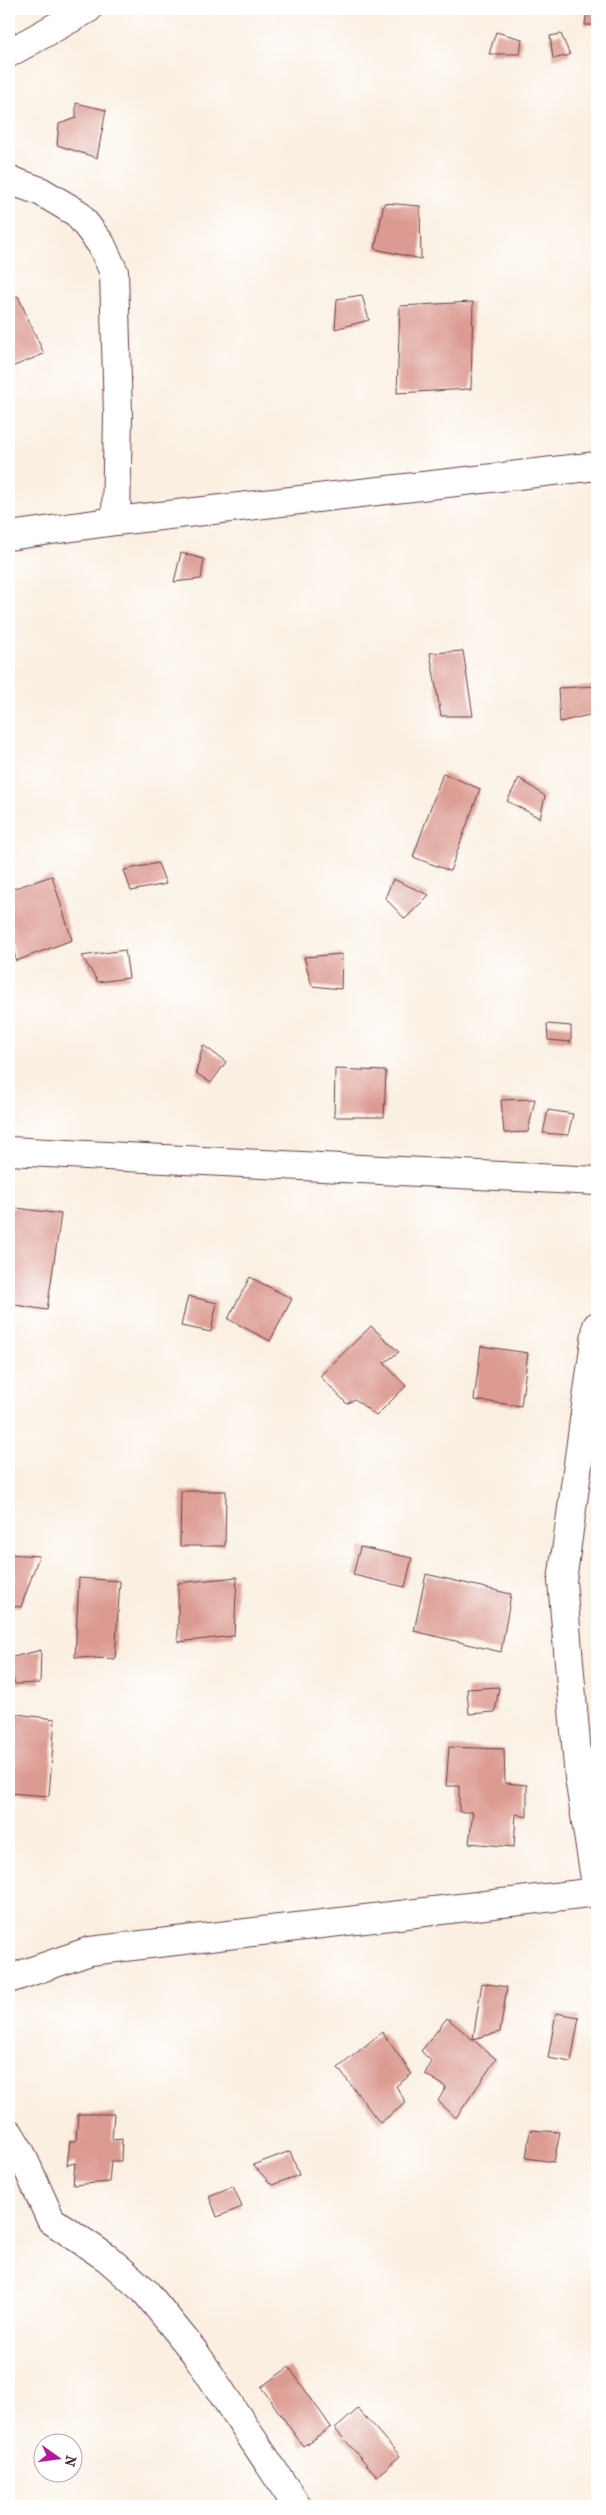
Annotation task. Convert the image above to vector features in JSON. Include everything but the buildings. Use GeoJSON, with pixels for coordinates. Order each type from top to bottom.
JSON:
{"type":"FeatureCollection","features":[{"type":"Feature","properties":{"kind":"street"},"geometry":{"type":"LineString","coordinates":[[9,53],[88,9]]}},
{"type":"Feature","properties":{"kind":"street"},"geometry":{"type":"LineString","coordinates":[[9,180],[40,191],[77,213],[100,244],[114,272],[118,415],[116,521]]}},
{"type":"Feature","properties":{"kind":"street"},"geometry":{"type":"LineString","coordinates":[[9,536],[116,521],[597,466]]}},
{"type":"Feature","properties":{"kind":"street"},"geometry":{"type":"LineString","coordinates":[[9,1152],[597,1181]]}},
{"type":"Feature","properties":{"kind":"street"},"geometry":{"type":"LineString","coordinates":[[9,1979],[90,1951],[597,1891],[579,1778],[562,1581],[597,1326]]}},
{"type":"Feature","properties":{"kind":"street"},"geometry":{"type":"LineString","coordinates":[[9,2133],[20,2151],[51,2220],[107,2258],[145,2291],[196,2354],[296,2506]]}}]}
